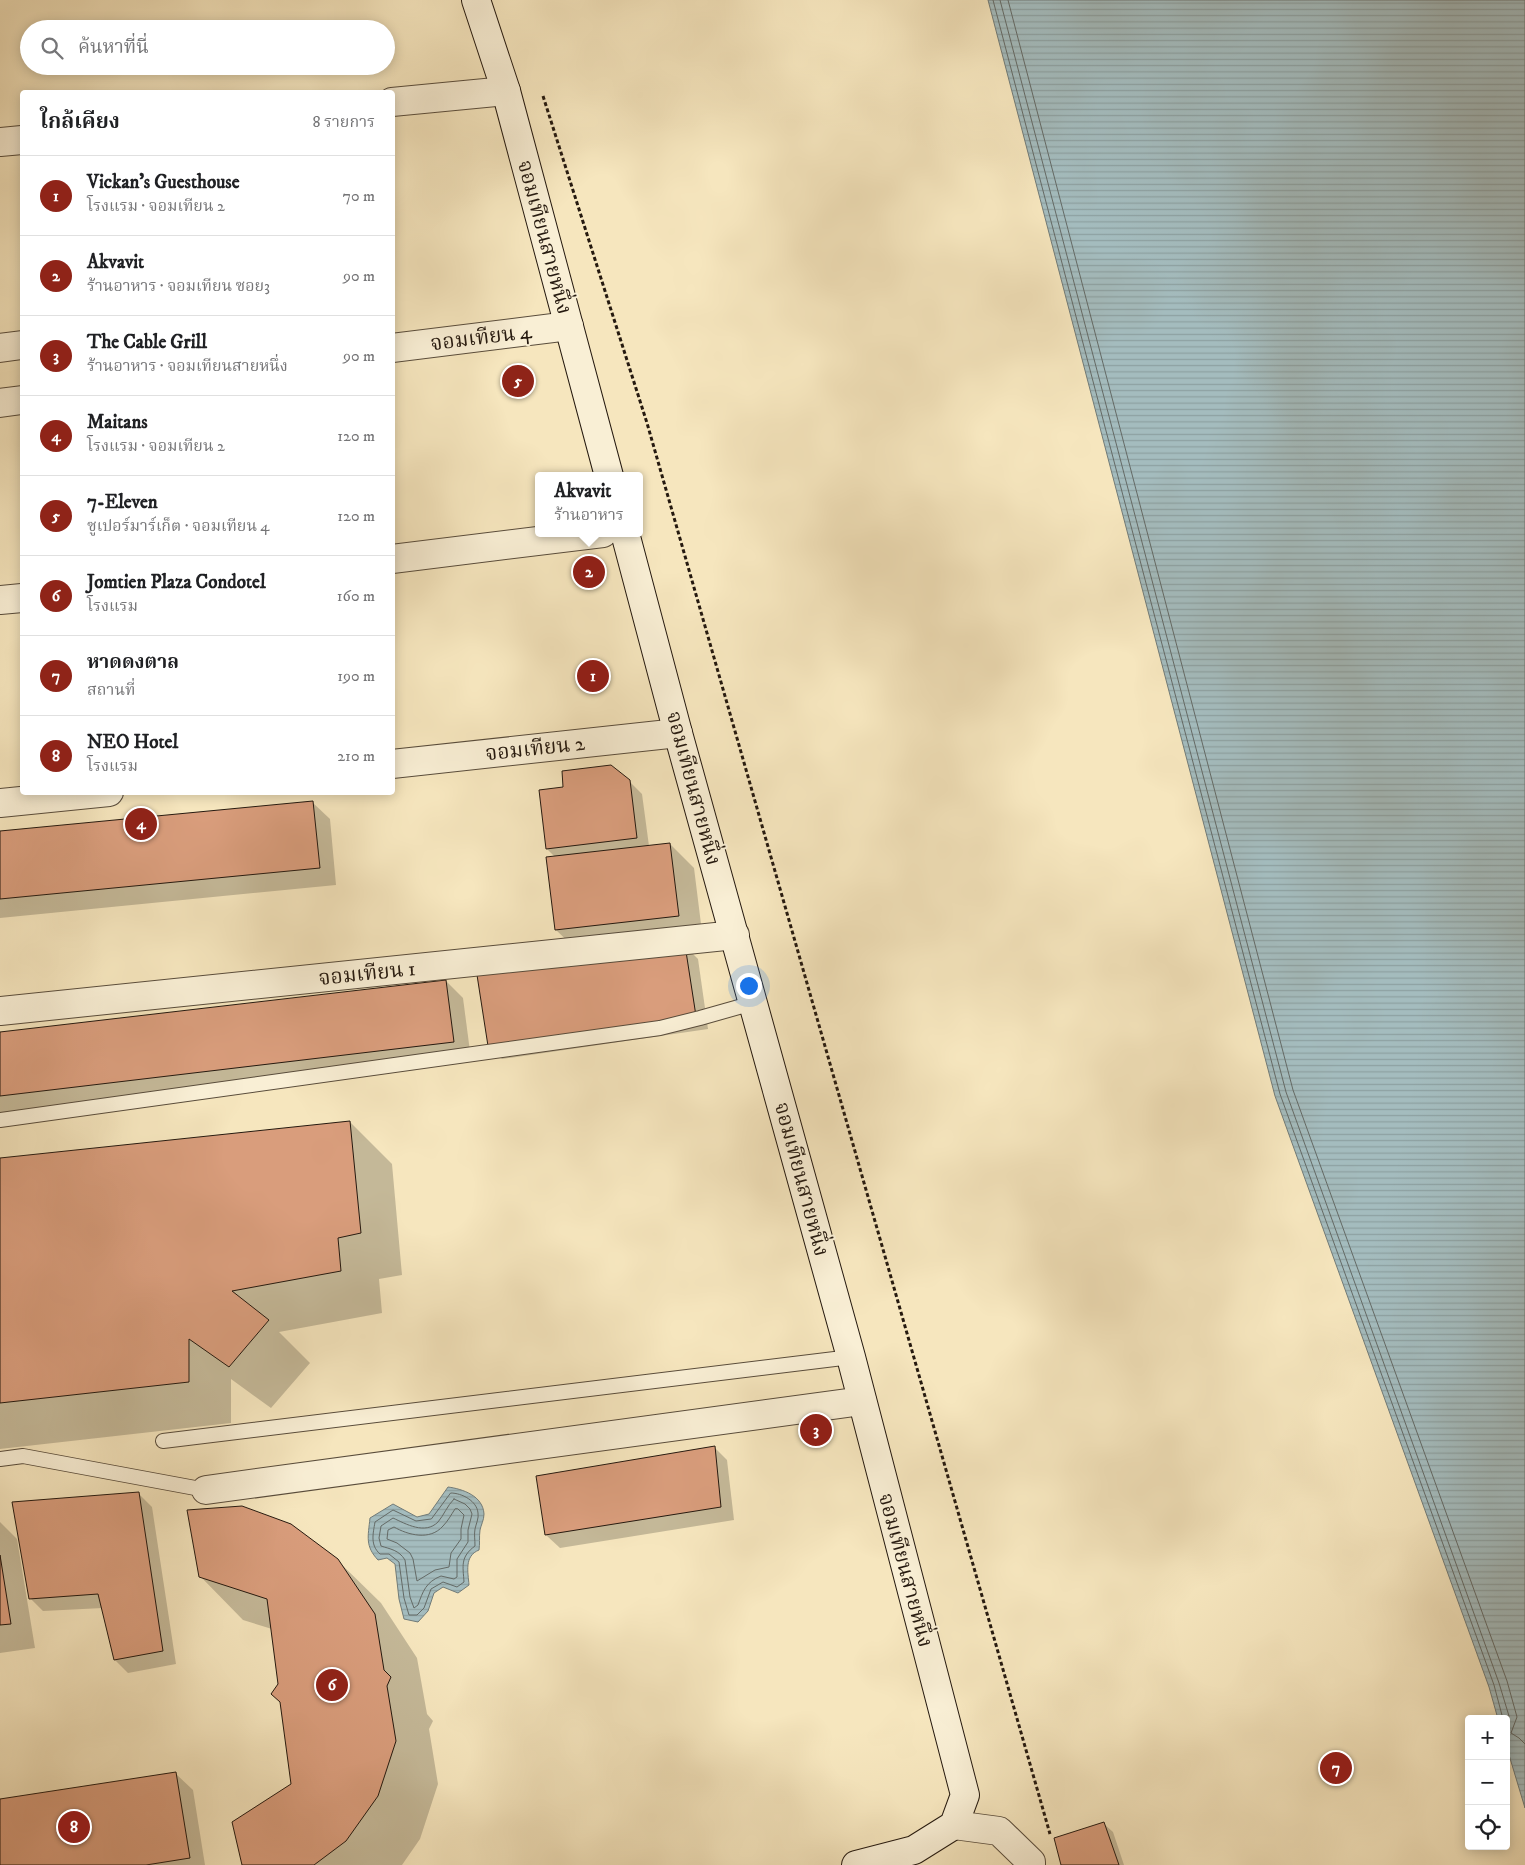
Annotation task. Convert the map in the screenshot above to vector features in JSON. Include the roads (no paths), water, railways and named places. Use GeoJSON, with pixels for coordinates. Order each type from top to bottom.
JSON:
{"type":"FeatureCollection","features":[{"type":"Feature","properties":{"kind":"street","name":"จอมเทียนสายหนึ่ง"},"geometry":{"type":"LineString","coordinates":[[476,0],[506,91],[608,472]]}},
{"type":"Feature","properties":{"kind":"street"},"geometry":{"type":"LineString","coordinates":[[395,102],[506,91]]}},
{"type":"Feature","properties":{"kind":"street"},"geometry":{"type":"LineString","coordinates":[[0,142],[20,140]]}},
{"type":"Feature","properties":{"kind":"street","name":"จอมเทียน 4"},"geometry":{"type":"LineString","coordinates":[[395,348],[568,326]]}},
{"type":"Feature","properties":{"kind":"street"},"geometry":{"type":"LineString","coordinates":[[0,348],[20,345]]}},
{"type":"Feature","properties":{"kind":"street"},"geometry":{"type":"LineString","coordinates":[[0,403],[20,400]]}},
{"type":"Feature","properties":{"kind":"street"},"geometry":{"type":"LineString","coordinates":[[395,559],[571,537]]}},
{"type":"Feature","properties":{"kind":"street","name":"จอมเทียนสายหนึ่ง"},"geometry":{"type":"LineString","coordinates":[[626,537],[678,733],[851,1357],[965,1795],[954,1825]]}},
{"type":"Feature","properties":{"kind":"street"},"geometry":{"type":"LineString","coordinates":[[0,600],[20,598]]}},
{"type":"Feature","properties":{"kind":"street","name":"จอมเทียน 2"},"geometry":{"type":"LineString","coordinates":[[395,764],[678,733]]}},
{"type":"Feature","properties":{"kind":"street"},"geometry":{"type":"LineString","coordinates":[[0,804],[82,795]]}},
{"type":"Feature","properties":{"kind":"street","name":"จอมเทียน 1"},"geometry":{"type":"LineString","coordinates":[[0,1011],[735,935]]}},
{"type":"Feature","properties":{"kind":"street"},"geometry":{"type":"LineString","coordinates":[[206,1490],[862,1401]]}},
{"type":"Feature","properties":{"kind":"street"},"geometry":{"type":"LineString","coordinates":[[856,1865],[914,1850],[954,1825],[999,1831],[1031,1862],[1031,1865]]}},
{"type":"Feature","properties":{"kind":"lane"},"geometry":{"type":"LineString","coordinates":[[0,1120],[660,1028],[753,1002]]}},
{"type":"Feature","properties":{"kind":"lane"},"geometry":{"type":"LineString","coordinates":[[163,1441],[851,1357]]}},
{"type":"Feature","properties":{"kind":"lane"},"geometry":{"type":"LineString","coordinates":[[0,1459],[23,1456],[206,1490]]}},
{"type":"Feature","properties":{"kind":"water"},"geometry":{"type":"Polygon","coordinates":[[[988,0],[1525,0],[1525,1808],[1510,1758],[1510,1715],[1497,1715],[1489,1687],[1275,1096],[988,0]]]}},
{"type":"Feature","properties":{"kind":"water"},"geometry":{"type":"Polygon","coordinates":[[[448,1487],[466,1492],[476,1498],[483,1508],[484,1516],[480,1530],[479,1550],[471,1556],[468,1565],[469,1585],[458,1593],[443,1587],[434,1593],[428,1611],[418,1622],[404,1619],[399,1599],[395,1564],[387,1558],[378,1560],[369,1546],[370,1518],[393,1504],[417,1517],[429,1514],[448,1487]]]}},
{"type":"Feature","properties":{"kind":"place","name":"7-Eleven"},"geometry":{"type":"Point","coordinates":[518,381]}},
{"type":"Feature","properties":{"kind":"place","name":"Akvavit"},"geometry":{"type":"Point","coordinates":[589,572]}},
{"type":"Feature","properties":{"kind":"place","name":"Vickan's Guesthouse"},"geometry":{"type":"Point","coordinates":[593,676]}},
{"type":"Feature","properties":{"kind":"place","name":"Maitans"},"geometry":{"type":"Point","coordinates":[141,824]}},
{"type":"Feature","properties":{"kind":"place","name":"The Cable Grill"},"geometry":{"type":"Point","coordinates":[816,1430]}},
{"type":"Feature","properties":{"kind":"place","name":"Jomtien Plaza Condotel"},"geometry":{"type":"Point","coordinates":[332,1685]}},
{"type":"Feature","properties":{"kind":"place","name":"หาดดงตาล"},"geometry":{"type":"Point","coordinates":[1336,1768]}},
{"type":"Feature","properties":{"kind":"place","name":"NEO Hotel"},"geometry":{"type":"Point","coordinates":[74,1827]}}]}
